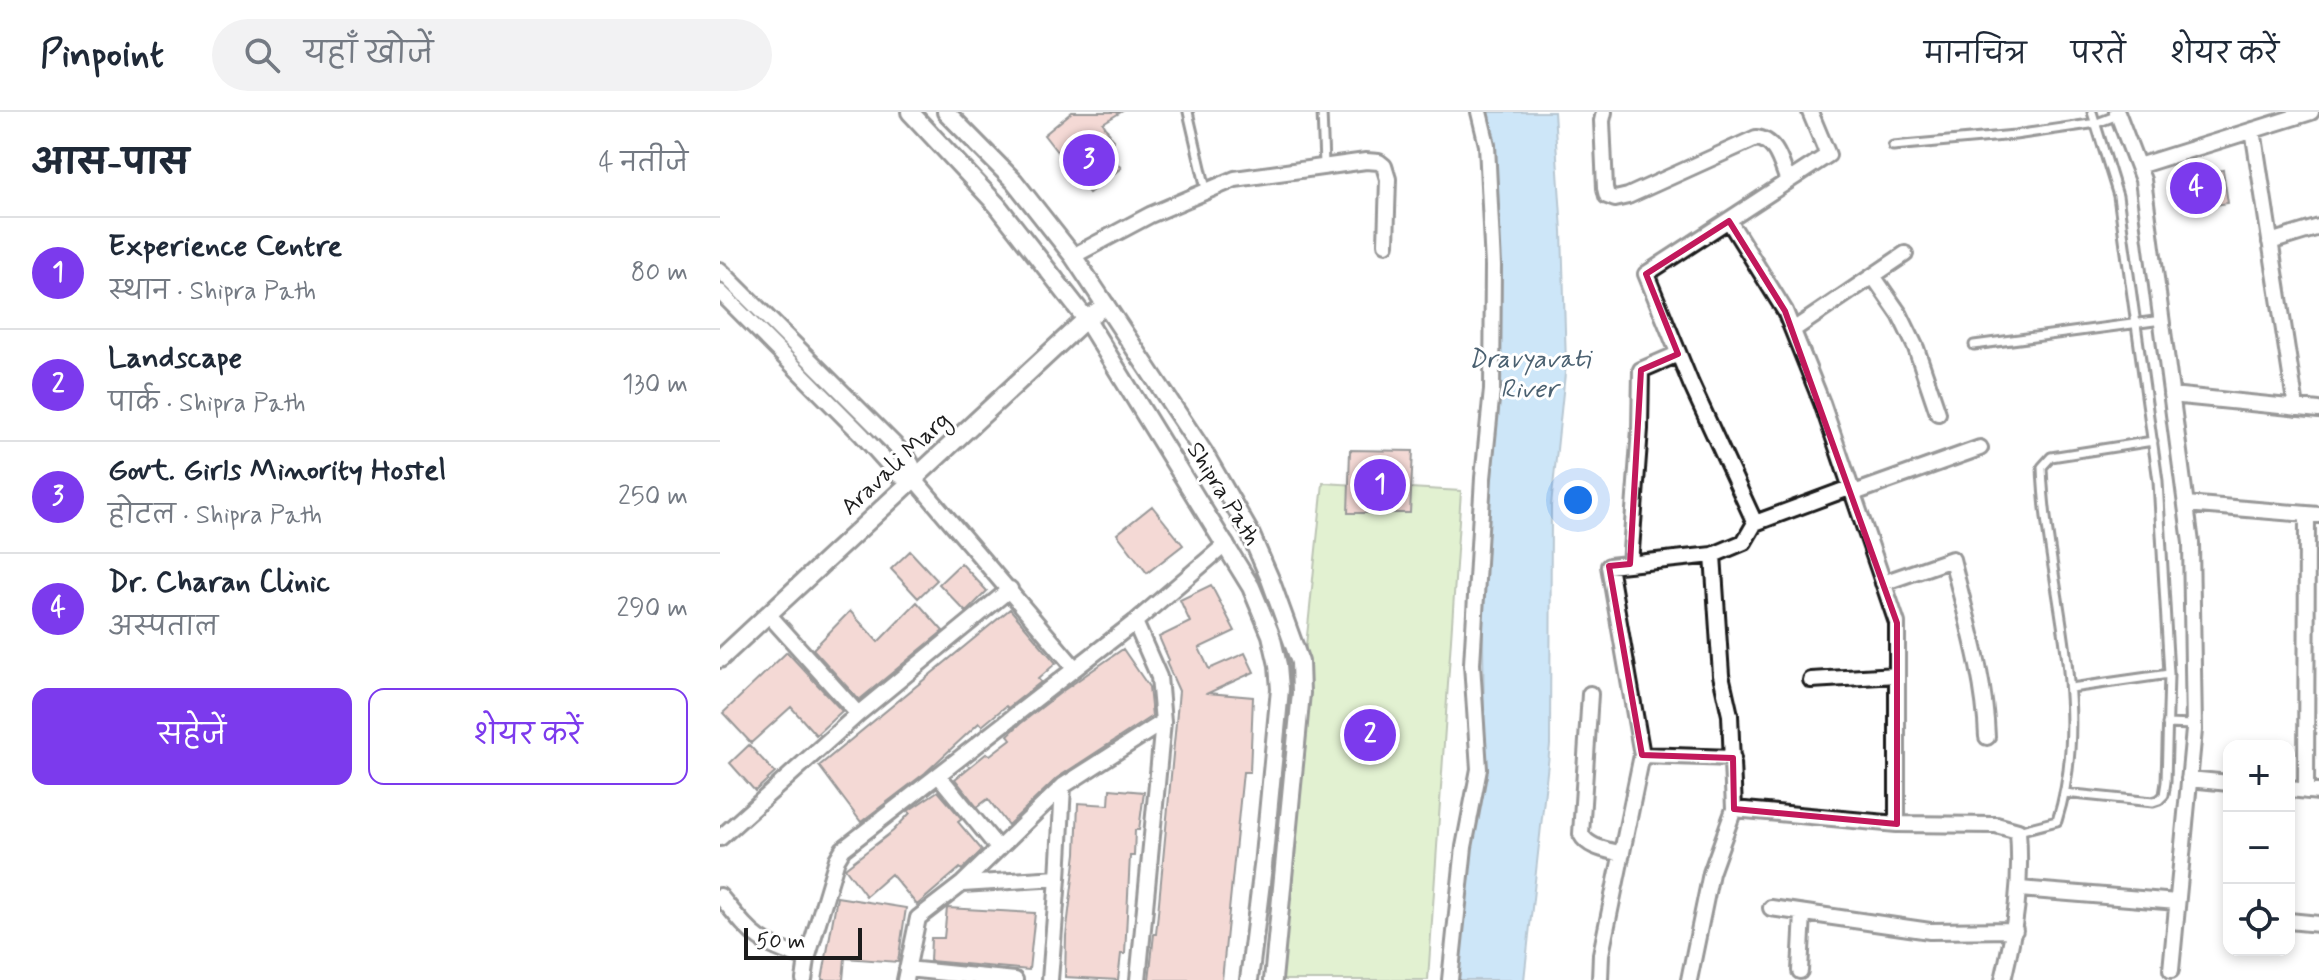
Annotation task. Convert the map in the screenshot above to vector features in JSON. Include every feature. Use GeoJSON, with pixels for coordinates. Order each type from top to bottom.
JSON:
{"type":"FeatureCollection","features":[{"type":"Feature","properties":{"kind":"street","name":"Shipra Path"},"geometry":{"type":"LineString","coordinates":[[910,112],[997,205],[1086,319],[1226,544],[1251,587],[1271,635],[1280,689],[1249,980]]}},
{"type":"Feature","properties":{"kind":"street","name":"Shipra Path"},"geometry":{"type":"LineString","coordinates":[[946,112],[1014,181],[1073,256],[1106,305],[1204,453],[1250,533],[1290,629],[1300,662],[1301,693],[1273,980]]}},
{"type":"Feature","properties":{"kind":"street"},"geometry":{"type":"LineString","coordinates":[[1450,980],[1464,847],[1479,769],[1472,664],[1483,478],[1492,390],[1493,266],[1487,145],[1479,112]]}},
{"type":"Feature","properties":{"kind":"street"},"geometry":{"type":"LineString","coordinates":[[1604,112],[1607,196],[1615,199],[1628,196],[1756,138],[1773,144],[1788,181]]}},
{"type":"Feature","properties":{"kind":"street"},"geometry":{"type":"LineString","coordinates":[[1755,523],[1678,354],[1646,274],[1828,155],[1810,112]]}},
{"type":"Feature","properties":{"kind":"street"},"geometry":{"type":"LineString","coordinates":[[2138,166],[2311,112]]}},
{"type":"Feature","properties":{"kind":"street"},"geometry":{"type":"LineString","coordinates":[[2118,113],[2143,180],[2191,543],[2194,725],[2171,970]]}},
{"type":"Feature","properties":{"kind":"street"},"geometry":{"type":"LineString","coordinates":[[2253,130],[2296,408]]}},
{"type":"Feature","properties":{"kind":"street"},"geometry":{"type":"LineString","coordinates":[[1073,256],[1150,215],[1235,179],[1366,161],[1379,162],[1384,166],[1388,179],[1386,244]]}},
{"type":"Feature","properties":{"kind":"street"},"geometry":{"type":"LineString","coordinates":[[1729,221],[1785,311],[1793,330],[1853,490],[1897,623],[1897,824]]}},
{"type":"Feature","properties":{"kind":"street"},"geometry":{"type":"LineString","coordinates":[[2270,242],[2319,227]]}},
{"type":"Feature","properties":{"kind":"street"},"geometry":{"type":"LineString","coordinates":[[1793,330],[1905,254]]}},
{"type":"Feature","properties":{"kind":"street"},"geometry":{"type":"LineString","coordinates":[[720,270],[908,458],[912,465],[912,477]]}},
{"type":"Feature","properties":{"kind":"street"},"geometry":{"type":"LineString","coordinates":[[1873,276],[1900,315],[1916,348],[1938,413]]}},
{"type":"Feature","properties":{"kind":"street"},"geometry":{"type":"LineString","coordinates":[[720,292],[897,474],[912,477],[1074,667]]}},
{"type":"Feature","properties":{"kind":"street","name":"Aravali Marg"},"geometry":{"type":"LineString","coordinates":[[720,659],[912,477],[1086,319],[1106,305]]}},
{"type":"Feature","properties":{"kind":"street"},"geometry":{"type":"LineString","coordinates":[[1630,564],[1641,370],[1678,354]]}},
{"type":"Feature","properties":{"kind":"street"},"geometry":{"type":"LineString","coordinates":[[2171,395],[2319,410]]}},
{"type":"Feature","properties":{"kind":"street"},"geometry":{"type":"LineString","coordinates":[[1600,980],[1601,954],[1642,755],[1609,566],[1713,555],[1744,542],[1755,523],[1980,448]]}},
{"type":"Feature","properties":{"kind":"street"},"geometry":{"type":"LineString","coordinates":[[2186,504],[2313,514],[2312,791]]}},
{"type":"Feature","properties":{"kind":"street"},"geometry":{"type":"LineString","coordinates":[[804,980],[807,959],[837,859],[843,849],[1135,622],[1226,544]]}},
{"type":"Feature","properties":{"kind":"street"},"geometry":{"type":"LineString","coordinates":[[1689,980],[1711,873],[1734,809],[1730,715],[1721,675],[1713,555]]}},
{"type":"Feature","properties":{"kind":"street"},"geometry":{"type":"LineString","coordinates":[[1883,583],[1952,559],[1976,660],[1987,737]]}},
{"type":"Feature","properties":{"kind":"street"},"geometry":{"type":"LineString","coordinates":[[720,838],[858,714],[1010,589]]}},
{"type":"Feature","properties":{"kind":"street"},"geometry":{"type":"LineString","coordinates":[[769,615],[858,714]]}},
{"type":"Feature","properties":{"kind":"street"},"geometry":{"type":"LineString","coordinates":[[1135,622],[1159,677],[1163,722],[1138,980]]}},
{"type":"Feature","properties":{"kind":"street"},"geometry":{"type":"LineString","coordinates":[[1811,680],[1897,675]]}},
{"type":"Feature","properties":{"kind":"street"},"geometry":{"type":"LineString","coordinates":[[1590,694],[1582,839],[1622,854]]}},
{"type":"Feature","properties":{"kind":"street"},"geometry":{"type":"LineString","coordinates":[[1015,980],[906,975],[918,918],[962,884],[1063,786],[1163,722]]}},
{"type":"Feature","properties":{"kind":"street"},"geometry":{"type":"LineString","coordinates":[[1642,755],[1733,758]]}},
{"type":"Feature","properties":{"kind":"street"},"geometry":{"type":"LineString","coordinates":[[939,776],[998,848]]}},
{"type":"Feature","properties":{"kind":"street"},"geometry":{"type":"LineString","coordinates":[[2189,779],[2223,782]]}},
{"type":"Feature","properties":{"kind":"street"},"geometry":{"type":"LineString","coordinates":[[1050,980],[1063,786]]}},
{"type":"Feature","properties":{"kind":"street"},"geometry":{"type":"LineString","coordinates":[[1734,809],[1897,824],[1996,825],[2018,831],[2020,889],[2015,930],[2003,980]]}},
{"type":"Feature","properties":{"kind":"street"},"geometry":{"type":"LineString","coordinates":[[962,884],[1058,878]]}},
{"type":"Feature","properties":{"kind":"street"},"geometry":{"type":"LineString","coordinates":[[2020,889],[2177,902]]}},
{"type":"Feature","properties":{"kind":"street"},"geometry":{"type":"LineString","coordinates":[[720,896],[755,938],[774,949],[807,959]]}},
{"type":"Feature","properties":{"kind":"street"},"geometry":{"type":"LineString","coordinates":[[1771,908],[1930,931],[2015,930]]}},
{"type":"Feature","properties":{"kind":"street"},"geometry":{"type":"LineString","coordinates":[[1800,971],[1803,913]]}},
{"type":"Feature","properties":{"kind":"street"},"geometry":{"type":"LineString","coordinates":[[2295,922],[2319,924]]}},
{"type":"Feature","properties":{"kind":"lane"},"geometry":{"type":"LineString","coordinates":[[1188,112],[1206,189]]}},
{"type":"Feature","properties":{"kind":"lane"},"geometry":{"type":"LineString","coordinates":[[1322,112],[1324,165]]}},
{"type":"Feature","properties":{"kind":"lane"},"geometry":{"type":"LineString","coordinates":[[2064,793],[2159,800],[2164,795],[2166,782],[2169,674],[2153,441],[2118,196],[2092,112]]}},
{"type":"Feature","properties":{"kind":"lane"},"geometry":{"type":"LineString","coordinates":[[1893,146],[2097,123],[2118,113]]}},
{"type":"Feature","properties":{"kind":"lane"},"geometry":{"type":"LineString","coordinates":[[1974,345],[2162,320]]}},
{"type":"Feature","properties":{"kind":"lane"},"geometry":{"type":"LineString","coordinates":[[2018,831],[2057,821],[2069,766],[2071,688],[2043,504],[2042,467],[2051,457],[2153,441]]}},
{"type":"Feature","properties":{"kind":"lane"},"geometry":{"type":"LineString","coordinates":[[2071,688],[2169,674]]}},
{"type":"Feature","properties":{"kind":"lane"},"geometry":{"type":"LineString","coordinates":[[2167,724],[2194,725]]}},
{"type":"Feature","properties":{"kind":"highlighted area"},"geometry":{"type":"Polygon","coordinates":[[[1729,221],[1785,311],[1897,623],[1897,824],[1734,809],[1733,758],[1642,755],[1609,566],[1630,564],[1641,370],[1678,354],[1646,274],[1729,221]]]}},
{"type":"Feature","properties":{"kind":"green space"},"geometry":{"type":"Polygon","coordinates":[[[1323,483],[1461,491],[1428,980],[1271,980],[1323,483]]]}},
{"type":"Feature","properties":{"kind":"water","name":"Dravyavati River"},"geometry":{"type":"Polygon","coordinates":[[[1486,112],[1554,112],[1562,231],[1566,364],[1551,506],[1550,745],[1524,980],[1454,980],[1484,728],[1482,541],[1494,355],[1486,112]]]}},
{"type":"Feature","properties":{"kind":"building"},"geometry":{"type":"Polygon","coordinates":[[[1072,112],[1121,112],[1103,123],[1114,141],[1114,148],[1108,151],[1121,168],[1089,193],[1044,135],[1072,112]]]}},
{"type":"Feature","properties":{"kind":"building"},"geometry":{"type":"Polygon","coordinates":[[[2223,170],[2228,203],[2184,210],[2179,177],[2223,170]]]}},
{"type":"Feature","properties":{"kind":"building"},"geometry":{"type":"Polygon","coordinates":[[[1350,450],[1413,451],[1410,513],[1348,513],[1350,450]]]}},
{"type":"Feature","properties":{"kind":"building"},"geometry":{"type":"Polygon","coordinates":[[[1152,506],[1183,545],[1147,573],[1117,534],[1152,506]]]}},
{"type":"Feature","properties":{"kind":"building"},"geometry":{"type":"Polygon","coordinates":[[[910,551],[937,580],[918,598],[891,569],[910,551]]]}},
{"type":"Feature","properties":{"kind":"building"},"geometry":{"type":"Polygon","coordinates":[[[961,563],[987,591],[966,612],[939,584],[961,563]]]}},
{"type":"Feature","properties":{"kind":"building"},"geometry":{"type":"Polygon","coordinates":[[[1211,585],[1235,631],[1199,648],[1209,669],[1245,653],[1254,672],[1208,693],[1253,697],[1250,772],[1243,772],[1222,980],[1149,980],[1179,691],[1159,637],[1190,622],[1180,600],[1211,585]]]}},
{"type":"Feature","properties":{"kind":"building"},"geometry":{"type":"Polygon","coordinates":[[[917,602],[943,631],[859,700],[813,649],[850,611],[878,642],[917,602]]]}},
{"type":"Feature","properties":{"kind":"building"},"geometry":{"type":"Polygon","coordinates":[[[1010,609],[1056,663],[1038,679],[1041,682],[982,726],[979,723],[925,773],[861,822],[819,766],[1010,609]]]}},
{"type":"Feature","properties":{"kind":"building"},"geometry":{"type":"Polygon","coordinates":[[[1123,649],[1149,687],[1152,716],[1057,778],[1008,825],[988,799],[977,807],[955,779],[987,753],[990,755],[1011,739],[1008,735],[1020,724],[1123,649]]]}},
{"type":"Feature","properties":{"kind":"building"},"geometry":{"type":"Polygon","coordinates":[[[787,652],[842,711],[816,735],[791,707],[751,743],[723,713],[787,652]]]}},
{"type":"Feature","properties":{"kind":"building"},"geometry":{"type":"Polygon","coordinates":[[[749,745],[775,773],[755,791],[730,763],[749,745]]]}},
{"type":"Feature","properties":{"kind":"building"},"geometry":{"type":"Polygon","coordinates":[[[1110,789],[1144,792],[1139,830],[1135,830],[1134,856],[1130,856],[1125,954],[1121,954],[1118,980],[1065,977],[1078,803],[1109,805],[1110,789]]]}},
{"type":"Feature","properties":{"kind":"building"},"geometry":{"type":"Polygon","coordinates":[[[938,791],[962,819],[958,822],[982,850],[917,905],[891,874],[866,896],[845,868],[893,831],[910,813],[908,811],[938,791]]]}},
{"type":"Feature","properties":{"kind":"building"},"geometry":{"type":"Polygon","coordinates":[[[837,897],[906,908],[898,962],[845,958],[843,980],[822,980],[837,897]]]}},
{"type":"Feature","properties":{"kind":"building"},"geometry":{"type":"Polygon","coordinates":[[[947,908],[1035,913],[1029,970],[930,961],[931,938],[944,938],[947,908]]]}},
{"type":"Feature","properties":{"kind":"place","name":"Govt. Girls Minority Hostel"},"geometry":{"type":"Point","coordinates":[1089,160]}},
{"type":"Feature","properties":{"kind":"place","name":"Dr. Charan Clinic"},"geometry":{"type":"Point","coordinates":[2196,188]}},
{"type":"Feature","properties":{"kind":"place","name":"Experience Centre"},"geometry":{"type":"Point","coordinates":[1380,485]}},
{"type":"Feature","properties":{"kind":"place","name":"Landscape"},"geometry":{"type":"Point","coordinates":[1370,735]}}]}
